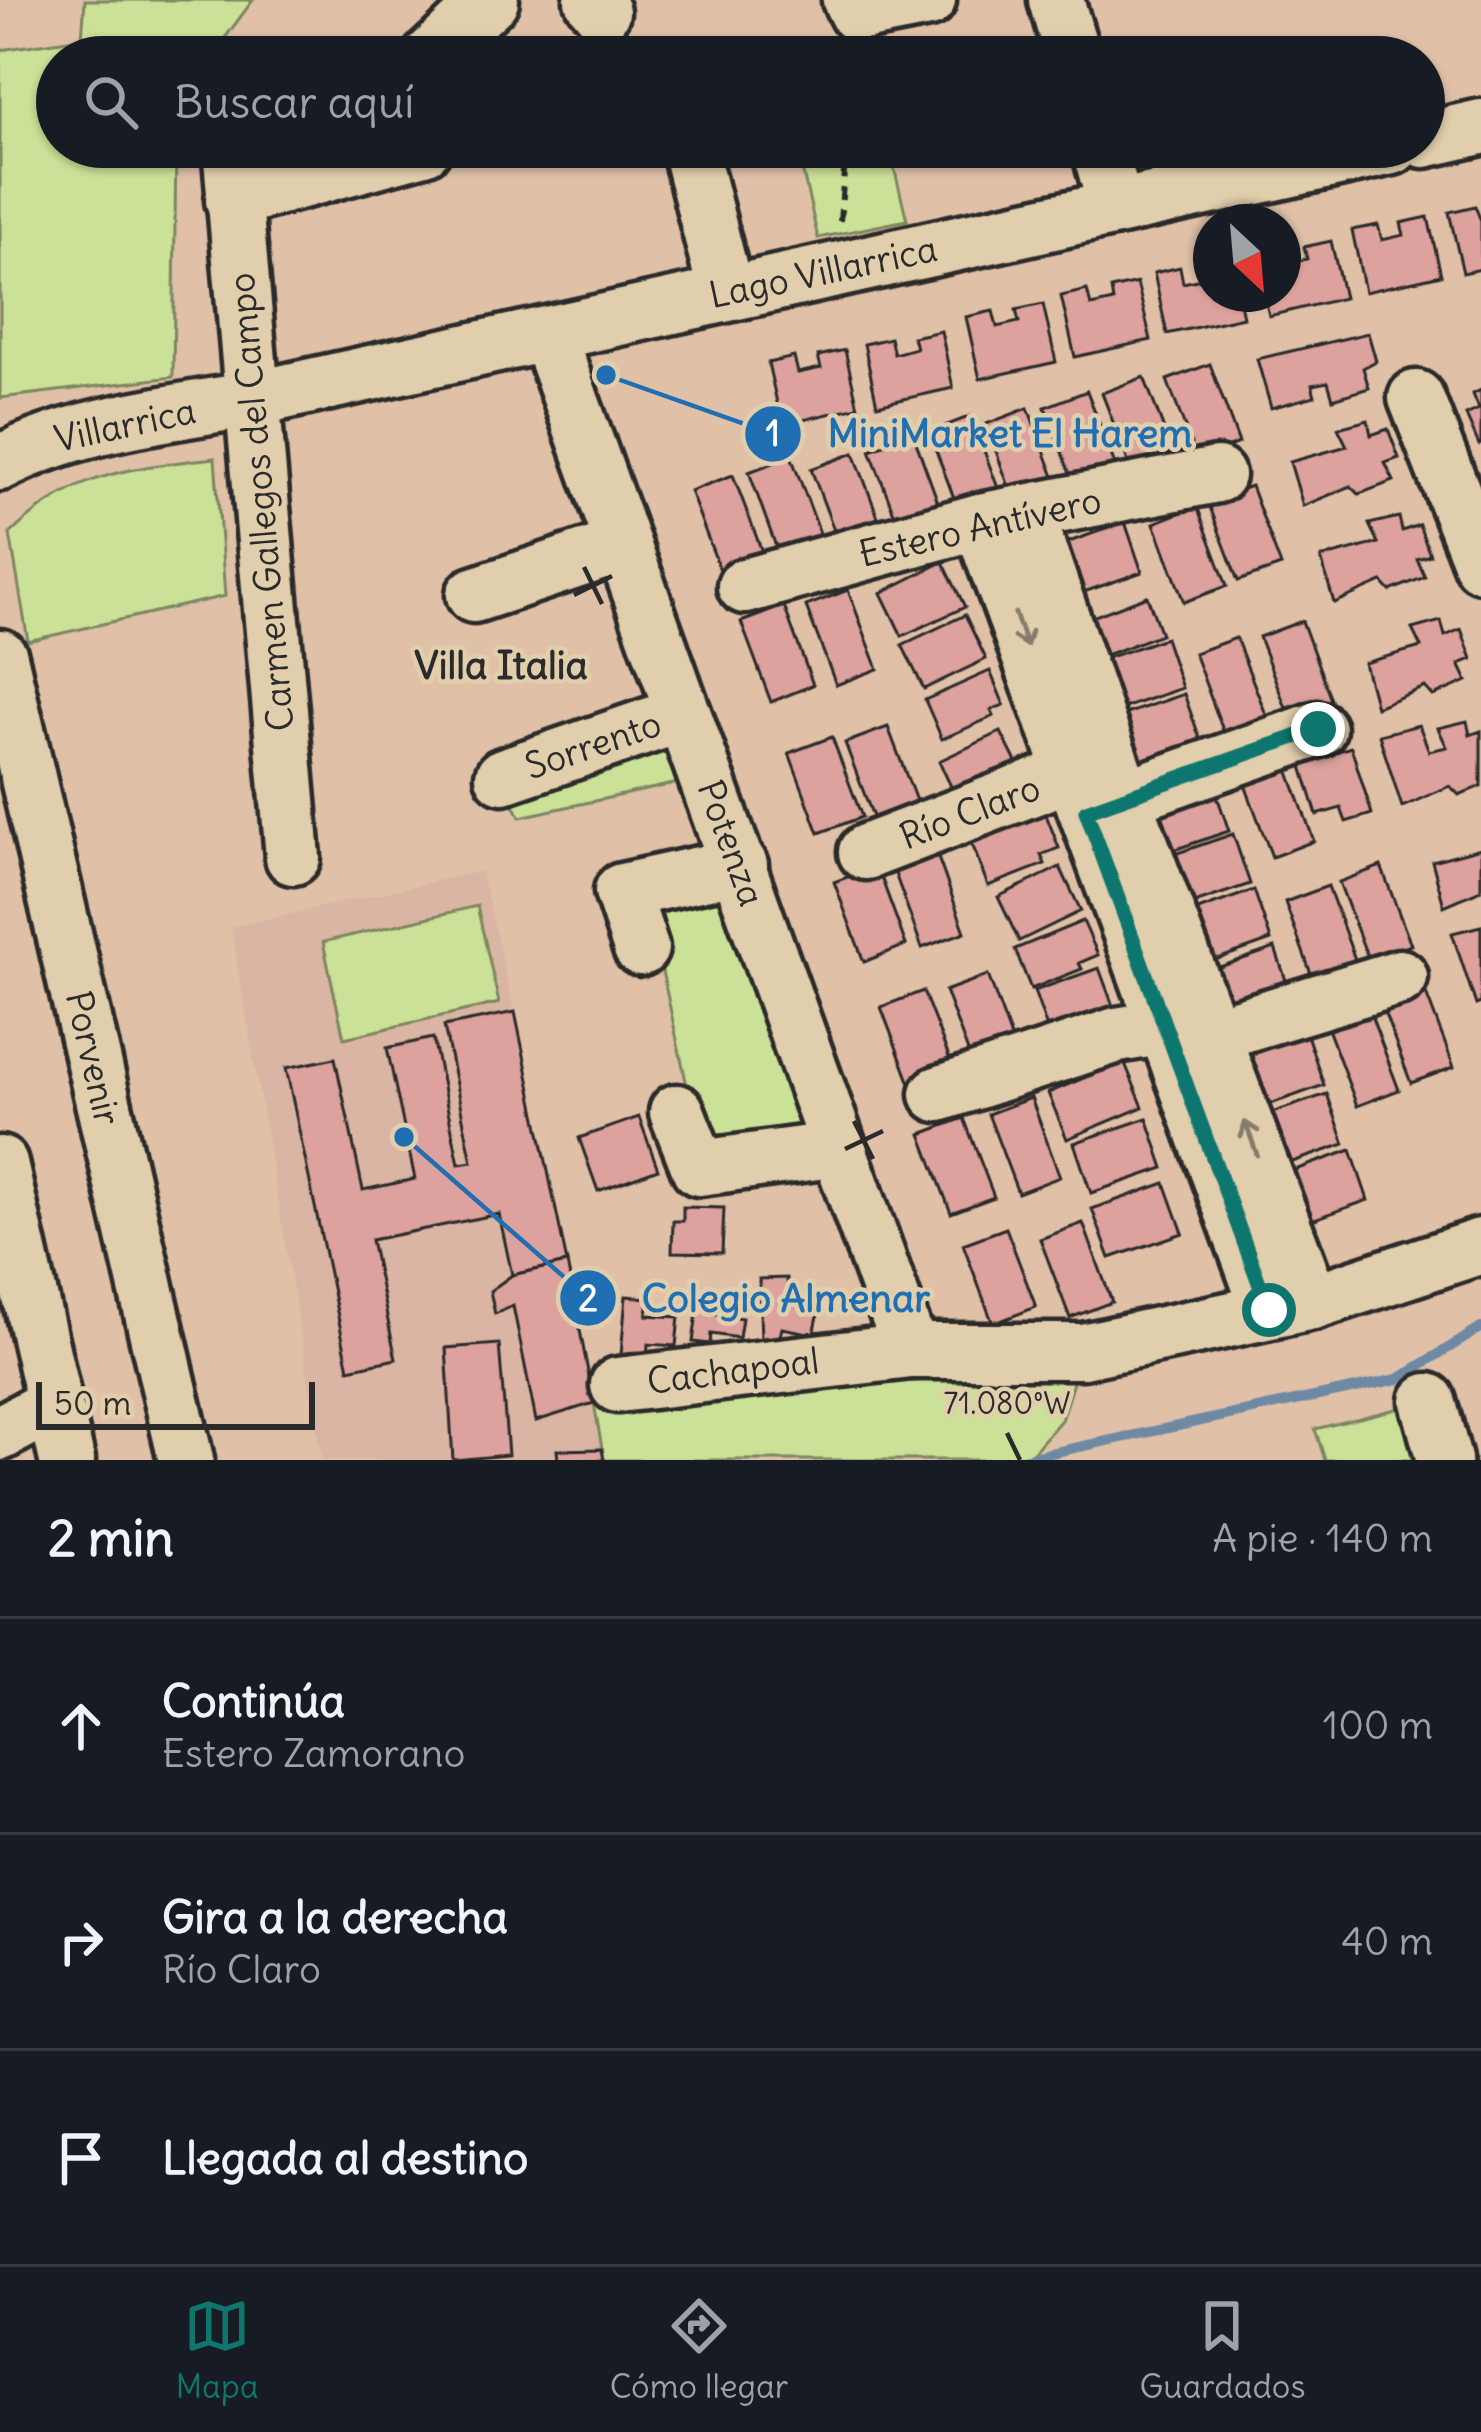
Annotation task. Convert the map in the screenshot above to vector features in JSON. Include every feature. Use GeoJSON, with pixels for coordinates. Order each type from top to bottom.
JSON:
{"type":"FeatureCollection","features":[{"type":"Feature","properties":{"kind":"street"},"geometry":{"type":"LineString","coordinates":[[452,36],[490,0]]}},
{"type":"Feature","properties":{"kind":"street"},"geometry":{"type":"LineString","coordinates":[[853,7],[928,0]]}},
{"type":"Feature","properties":{"kind":"street"},"geometry":{"type":"LineString","coordinates":[[1056,0],[1066,36]]}},
{"type":"Feature","properties":{"kind":"street"},"geometry":{"type":"LineString","coordinates":[[1445,136],[1481,128]]}},
{"type":"Feature","properties":{"kind":"street","name":"Carmen Gallegos del Campo"},"geometry":{"type":"LineString","coordinates":[[231,168],[293,857]]}},
{"type":"Feature","properties":{"kind":"street"},"geometry":{"type":"LineString","coordinates":[[233,200],[277,168]]}},
{"type":"Feature","properties":{"kind":"street"},"geometry":{"type":"LineString","coordinates":[[233,200],[348,168]]}},
{"type":"Feature","properties":{"kind":"street"},"geometry":{"type":"LineString","coordinates":[[694,168],[726,293]]}},
{"type":"Feature","properties":{"kind":"street"},"geometry":{"type":"LineString","coordinates":[[1105,168],[1116,208]]}},
{"type":"Feature","properties":{"kind":"street","name":"Lago Villarrica"},"geometry":{"type":"LineString","coordinates":[[253,399],[1297,168]]}},
{"type":"Feature","properties":{"kind":"street","name":"Potenza"},"geometry":{"type":"LineString","coordinates":[[548,335],[910,1351]]}},
{"type":"Feature","properties":{"kind":"street"},"geometry":{"type":"LineString","coordinates":[[1417,398],[1481,564]]}},
{"type":"Feature","properties":{"kind":"street","name":"Villarrica"},"geometry":{"type":"LineString","coordinates":[[0,463],[41,442],[98,426],[253,399]]}},
{"type":"Feature","properties":{"kind":"street","name":"Estero Antívero"},"geometry":{"type":"LineString","coordinates":[[745,586],[1003,517],[1217,475]]}},
{"type":"Feature","properties":{"kind":"street"},"geometry":{"type":"LineString","coordinates":[[1003,517],[1094,793],[1189,1031],[1290,1306]]}},
{"type":"Feature","properties":{"kind":"street"},"geometry":{"type":"LineString","coordinates":[[474,595],[623,545]]}},
{"type":"Feature","properties":{"kind":"street","name":"Porvenir"},"geometry":{"type":"LineString","coordinates":[[0,657],[186,1460]]}},
{"type":"Feature","properties":{"kind":"street","name":"Sorrento"},"geometry":{"type":"LineString","coordinates":[[503,776],[683,714]]}},
{"type":"Feature","properties":{"kind":"street","name":"Río Claro"},"geometry":{"type":"LineString","coordinates":[[866,853],[1318,729]]}},
{"type":"Feature","properties":{"kind":"street"},"geometry":{"type":"LineString","coordinates":[[641,948],[622,891],[740,865]]}},
{"type":"Feature","properties":{"kind":"street"},"geometry":{"type":"LineString","coordinates":[[938,1094],[1117,1035],[1189,1031],[1400,977]]}},
{"type":"Feature","properties":{"kind":"street"},"geometry":{"type":"LineString","coordinates":[[677,1112],[699,1168],[839,1149]]}},
{"type":"Feature","properties":{"kind":"street"},"geometry":{"type":"LineString","coordinates":[[0,1166],[67,1460]]}},
{"type":"Feature","properties":{"kind":"street","name":"Cachapoal"},"geometry":{"type":"LineString","coordinates":[[618,1385],[910,1351],[1083,1351],[1290,1306],[1481,1246]]}},
{"type":"Feature","properties":{"kind":"street"},"geometry":{"type":"LineString","coordinates":[[1428,1401],[1444,1460]]}},
{"type":"Feature","properties":{"kind":"street"},"geometry":{"type":"LineString","coordinates":[[0,1433],[54,1405]]}},
{"type":"Feature","properties":{"kind":"path"},"geometry":{"type":"LineString","coordinates":[[837,268],[844,168]]}},
{"type":"Feature","properties":{"kind":"shaded area"},"geometry":{"type":"Polygon","coordinates":[[[481,871],[515,1012],[604,1460],[322,1460],[231,927],[481,871]]]}},
{"type":"Feature","properties":{"kind":"green space"},"geometry":{"type":"Polygon","coordinates":[[[85,0],[253,0],[226,36],[82,36],[85,0]]]}},
{"type":"Feature","properties":{"kind":"green space"},"geometry":{"type":"Polygon","coordinates":[[[36,45],[36,168],[176,168],[173,377],[0,398],[0,50],[36,45]]]}},
{"type":"Feature","properties":{"kind":"green space"},"geometry":{"type":"Polygon","coordinates":[[[802,168],[894,168],[907,220],[818,238],[802,168]]]}},
{"type":"Feature","properties":{"kind":"green space"},"geometry":{"type":"Polygon","coordinates":[[[215,458],[225,596],[28,641],[10,534],[57,497],[105,476],[215,458]]]}},
{"type":"Feature","properties":{"kind":"green space"},"geometry":{"type":"Polygon","coordinates":[[[665,737],[678,783],[520,817],[509,794],[665,737]]]}},
{"type":"Feature","properties":{"kind":"green space"},"geometry":{"type":"Polygon","coordinates":[[[724,899],[804,1142],[719,1147],[695,1122],[653,930],[672,901],[724,899]]]}},
{"type":"Feature","properties":{"kind":"green space"},"geometry":{"type":"Polygon","coordinates":[[[477,906],[499,1003],[344,1038],[323,942],[477,906]]]}},
{"type":"Feature","properties":{"kind":"green space"},"geometry":{"type":"Polygon","coordinates":[[[1083,1351],[1061,1420],[1027,1459],[1018,1460],[604,1460],[594,1403],[1083,1351]]]}},
{"type":"Feature","properties":{"kind":"green space"},"geometry":{"type":"Polygon","coordinates":[[[1428,1401],[1444,1460],[1325,1460],[1315,1429],[1428,1401]]]}},
{"type":"Feature","properties":{"kind":"building"},"geometry":{"type":"Polygon","coordinates":[[[1475,206],[1481,221],[1481,269],[1463,273],[1449,212],[1475,206]]]}},
{"type":"Feature","properties":{"kind":"building"},"geometry":{"type":"Polygon","coordinates":[[[1428,217],[1441,275],[1365,292],[1352,230],[1378,225],[1382,240],[1404,235],[1401,223],[1428,217]]]}},
{"type":"Feature","properties":{"kind":"building"},"geometry":{"type":"Polygon","coordinates":[[[1331,241],[1344,298],[1301,308],[1304,247],[1331,241]]]}},
{"type":"Feature","properties":{"kind":"building"},"geometry":{"type":"Polygon","coordinates":[[[1180,267],[1183,283],[1193,281],[1193,312],[1242,312],[1243,317],[1167,334],[1154,273],[1180,267]]]}},
{"type":"Feature","properties":{"kind":"building"},"geometry":{"type":"Polygon","coordinates":[[[1137,283],[1151,340],[1075,357],[1061,296],[1087,290],[1091,306],[1113,301],[1111,289],[1137,283]]]}},
{"type":"Feature","properties":{"kind":"building"},"geometry":{"type":"Polygon","coordinates":[[[1043,304],[1056,362],[980,379],[966,317],[993,311],[997,327],[1019,322],[1016,310],[1043,304]]]}},
{"type":"Feature","properties":{"kind":"building"},"geometry":{"type":"Polygon","coordinates":[[[941,331],[953,388],[877,405],[864,344],[890,338],[894,354],[916,348],[913,337],[941,331]]]}},
{"type":"Feature","properties":{"kind":"building"},"geometry":{"type":"Polygon","coordinates":[[[1368,333],[1376,361],[1363,368],[1369,388],[1333,399],[1328,382],[1312,385],[1315,396],[1271,408],[1257,359],[1368,333]]]}},
{"type":"Feature","properties":{"kind":"building"},"geometry":{"type":"Polygon","coordinates":[[[845,350],[858,407],[782,425],[768,363],[794,357],[798,373],[821,368],[818,356],[845,350]]]}},
{"type":"Feature","properties":{"kind":"building"},"geometry":{"type":"Polygon","coordinates":[[[1210,364],[1239,443],[1197,459],[1167,380],[1210,364]]]}},
{"type":"Feature","properties":{"kind":"building"},"geometry":{"type":"Polygon","coordinates":[[[1144,377],[1174,456],[1132,472],[1102,393],[1144,377]]]}},
{"type":"Feature","properties":{"kind":"building"},"geometry":{"type":"Polygon","coordinates":[[[1481,390],[1479,445],[1466,415],[1479,409],[1473,394],[1481,390]]]}},
{"type":"Feature","properties":{"kind":"building"},"geometry":{"type":"Polygon","coordinates":[[[1087,391],[1117,470],[1075,487],[1045,407],[1087,391]]]}},
{"type":"Feature","properties":{"kind":"building"},"geometry":{"type":"Polygon","coordinates":[[[1028,408],[1058,487],[1015,503],[986,424],[1028,408]]]}},
{"type":"Feature","properties":{"kind":"building"},"geometry":{"type":"Polygon","coordinates":[[[971,416],[1001,496],[959,511],[929,432],[971,416]]]}},
{"type":"Feature","properties":{"kind":"building"},"geometry":{"type":"Polygon","coordinates":[[[1368,420],[1371,435],[1388,429],[1399,458],[1385,463],[1394,481],[1359,494],[1351,486],[1303,506],[1290,462],[1347,446],[1338,428],[1368,420]]]}},
{"type":"Feature","properties":{"kind":"building"},"geometry":{"type":"Polygon","coordinates":[[[913,434],[942,513],[900,529],[870,450],[913,434]]]}},
{"type":"Feature","properties":{"kind":"building"},"geometry":{"type":"Polygon","coordinates":[[[854,453],[884,533],[841,549],[811,469],[854,453]]]}},
{"type":"Feature","properties":{"kind":"building"},"geometry":{"type":"Polygon","coordinates":[[[791,456],[821,536],[778,552],[749,472],[791,456]]]}},
{"type":"Feature","properties":{"kind":"building"},"geometry":{"type":"Polygon","coordinates":[[[733,475],[763,554],[720,570],[690,491],[733,475]]]}},
{"type":"Feature","properties":{"kind":"building"},"geometry":{"type":"Polygon","coordinates":[[[1251,486],[1281,566],[1238,581],[1208,502],[1251,486]]]}},
{"type":"Feature","properties":{"kind":"building"},"geometry":{"type":"Polygon","coordinates":[[[1197,506],[1227,586],[1184,602],[1154,523],[1197,506]]]}},
{"type":"Feature","properties":{"kind":"building"},"geometry":{"type":"Polygon","coordinates":[[[1399,517],[1402,531],[1419,525],[1430,555],[1417,559],[1425,577],[1390,591],[1382,582],[1334,603],[1321,558],[1378,543],[1369,524],[1399,517]]]}},
{"type":"Feature","properties":{"kind":"building"},"geometry":{"type":"Polygon","coordinates":[[[1125,522],[1142,572],[1069,597],[1052,548],[1125,522]]]}},
{"type":"Feature","properties":{"kind":"building"},"geometry":{"type":"Polygon","coordinates":[[[943,562],[965,607],[902,636],[881,593],[943,562]]]}},
{"type":"Feature","properties":{"kind":"building"},"geometry":{"type":"Polygon","coordinates":[[[848,590],[878,669],[836,685],[806,606],[848,590]]]}},
{"type":"Feature","properties":{"kind":"building"},"geometry":{"type":"Polygon","coordinates":[[[1147,596],[1161,634],[1093,660],[1079,622],[1147,596]]]}},
{"type":"Feature","properties":{"kind":"building"},"geometry":{"type":"Polygon","coordinates":[[[784,606],[813,685],[771,702],[741,622],[784,606]]]}},
{"type":"Feature","properties":{"kind":"building"},"geometry":{"type":"Polygon","coordinates":[[[965,615],[986,659],[924,689],[902,645],[965,615]]]}},
{"type":"Feature","properties":{"kind":"building"},"geometry":{"type":"Polygon","coordinates":[[[1302,621],[1331,700],[1289,716],[1259,637],[1302,621]]]}},
{"type":"Feature","properties":{"kind":"building"},"geometry":{"type":"Polygon","coordinates":[[[1441,621],[1445,636],[1461,629],[1472,659],[1459,664],[1467,681],[1433,696],[1425,687],[1376,707],[1364,663],[1421,647],[1412,629],[1441,621]]]}},
{"type":"Feature","properties":{"kind":"building"},"geometry":{"type":"Polygon","coordinates":[[[1165,638],[1182,688],[1109,713],[1092,663],[1165,638]]]}},
{"type":"Feature","properties":{"kind":"building"},"geometry":{"type":"Polygon","coordinates":[[[1236,638],[1267,717],[1224,733],[1194,653],[1236,638]]]}},
{"type":"Feature","properties":{"kind":"building"},"geometry":{"type":"Polygon","coordinates":[[[990,671],[1004,705],[991,710],[994,716],[942,739],[925,700],[990,671]]]}},
{"type":"Feature","properties":{"kind":"building"},"geometry":{"type":"Polygon","coordinates":[[[1184,694],[1202,744],[1129,769],[1111,719],[1184,694]]]}},
{"type":"Feature","properties":{"kind":"building"},"geometry":{"type":"Polygon","coordinates":[[[1467,721],[1470,735],[1481,731],[1481,786],[1459,795],[1450,786],[1402,807],[1379,735],[1419,725],[1429,751],[1447,747],[1438,728],[1467,721]]]}},
{"type":"Feature","properties":{"kind":"building"},"geometry":{"type":"Polygon","coordinates":[[[888,727],[918,806],[875,822],[845,743],[888,727]]]}},
{"type":"Feature","properties":{"kind":"building"},"geometry":{"type":"Polygon","coordinates":[[[1001,732],[1023,776],[960,806],[939,761],[1001,732]]]}},
{"type":"Feature","properties":{"kind":"building"},"geometry":{"type":"Polygon","coordinates":[[[832,737],[862,817],[819,833],[789,753],[832,737]]]}},
{"type":"Feature","properties":{"kind":"building"},"geometry":{"type":"Polygon","coordinates":[[[1351,747],[1372,814],[1346,822],[1341,808],[1317,815],[1301,763],[1351,747]]]}},
{"type":"Feature","properties":{"kind":"building"},"geometry":{"type":"Polygon","coordinates":[[[1285,761],[1314,841],[1272,857],[1242,777],[1285,761]]]}},
{"type":"Feature","properties":{"kind":"building"},"geometry":{"type":"Polygon","coordinates":[[[1212,781],[1229,831],[1156,856],[1139,806],[1212,781]]]}},
{"type":"Feature","properties":{"kind":"building"},"geometry":{"type":"Polygon","coordinates":[[[1043,807],[1059,848],[1041,855],[1045,864],[988,886],[969,836],[1043,807]]]}},
{"type":"Feature","properties":{"kind":"building"},"geometry":{"type":"Polygon","coordinates":[[[1233,834],[1250,884],[1177,909],[1160,859],[1233,834]]]}},
{"type":"Feature","properties":{"kind":"building"},"geometry":{"type":"Polygon","coordinates":[[[1481,848],[1481,890],[1444,906],[1432,861],[1481,848]]]}},
{"type":"Feature","properties":{"kind":"building"},"geometry":{"type":"Polygon","coordinates":[[[936,852],[965,932],[922,948],[893,868],[936,852]]]}},
{"type":"Feature","properties":{"kind":"building"},"geometry":{"type":"Polygon","coordinates":[[[877,866],[906,945],[864,962],[834,882],[877,866]]]}},
{"type":"Feature","properties":{"kind":"building"},"geometry":{"type":"Polygon","coordinates":[[[1381,866],[1411,945],[1369,961],[1339,882],[1381,866]]]}},
{"type":"Feature","properties":{"kind":"building"},"geometry":{"type":"Polygon","coordinates":[[[1060,867],[1081,911],[1019,941],[998,897],[1060,867]]]}},
{"type":"Feature","properties":{"kind":"building"},"geometry":{"type":"Polygon","coordinates":[[[1328,886],[1357,965],[1314,982],[1285,902],[1328,886]]]}},
{"type":"Feature","properties":{"kind":"building"},"geometry":{"type":"Polygon","coordinates":[[[1254,890],[1271,940],[1198,966],[1181,916],[1254,890]]]}},
{"type":"Feature","properties":{"kind":"building"},"geometry":{"type":"Polygon","coordinates":[[[1083,921],[1098,955],[1079,963],[1082,969],[1031,989],[1015,949],[1083,921]]]}},
{"type":"Feature","properties":{"kind":"building"},"geometry":{"type":"Polygon","coordinates":[[[1481,926],[1481,1003],[1476,1005],[1452,933],[1481,926]]]}},
{"type":"Feature","properties":{"kind":"building"},"geometry":{"type":"Polygon","coordinates":[[[1275,948],[1292,998],[1219,1023],[1202,973],[1275,948]]]}},
{"type":"Feature","properties":{"kind":"building"},"geometry":{"type":"Polygon","coordinates":[[[1099,968],[1116,1014],[1050,1037],[1034,991],[1099,968]]]}},
{"type":"Feature","properties":{"kind":"building"},"geometry":{"type":"Polygon","coordinates":[[[988,975],[1017,1054],[975,1070],[945,991],[988,975]]]}},
{"type":"Feature","properties":{"kind":"building"},"geometry":{"type":"Polygon","coordinates":[[[1424,988],[1454,1067],[1411,1083],[1381,1004],[1424,988]]]}},
{"type":"Feature","properties":{"kind":"building"},"geometry":{"type":"Polygon","coordinates":[[[923,991],[954,1070],[911,1086],[881,1007],[923,991]]]}},
{"type":"Feature","properties":{"kind":"building"},"geometry":{"type":"Polygon","coordinates":[[[1369,1010],[1399,1090],[1357,1106],[1327,1026],[1369,1010]]]}},
{"type":"Feature","properties":{"kind":"building"},"geometry":{"type":"Polygon","coordinates":[[[515,1012],[567,1263],[512,1275],[499,1214],[371,1240],[396,1359],[349,1369],[286,1068],[335,1058],[363,1190],[415,1179],[387,1048],[433,1038],[459,1164],[472,1162],[444,1026],[515,1012]]]}},
{"type":"Feature","properties":{"kind":"building"},"geometry":{"type":"Polygon","coordinates":[[[1307,1035],[1324,1085],[1251,1111],[1233,1061],[1307,1035]]]}},
{"type":"Feature","properties":{"kind":"building"},"geometry":{"type":"Polygon","coordinates":[[[1124,1061],[1143,1107],[1067,1139],[1048,1093],[1124,1061]]]}},
{"type":"Feature","properties":{"kind":"building"},"geometry":{"type":"Polygon","coordinates":[[[1327,1094],[1345,1144],[1272,1169],[1254,1119],[1327,1094]]]}},
{"type":"Feature","properties":{"kind":"building"},"geometry":{"type":"Polygon","coordinates":[[[1031,1098],[1060,1177],[1018,1193],[988,1114],[1031,1098]]]}},
{"type":"Feature","properties":{"kind":"building"},"geometry":{"type":"Polygon","coordinates":[[[639,1117],[658,1169],[598,1191],[579,1138],[639,1117]]]}},
{"type":"Feature","properties":{"kind":"building"},"geometry":{"type":"Polygon","coordinates":[[[964,1118],[994,1197],[951,1213],[921,1134],[964,1118]]]}},
{"type":"Feature","properties":{"kind":"building"},"geometry":{"type":"Polygon","coordinates":[[[1147,1118],[1164,1168],[1091,1193],[1074,1143],[1147,1118]]]}},
{"type":"Feature","properties":{"kind":"building"},"geometry":{"type":"Polygon","coordinates":[[[1351,1150],[1368,1200],[1295,1226],[1278,1176],[1351,1150]]]}},
{"type":"Feature","properties":{"kind":"building"},"geometry":{"type":"Polygon","coordinates":[[[1165,1183],[1183,1233],[1110,1258],[1092,1209],[1165,1183]]]}},
{"type":"Feature","properties":{"kind":"building"},"geometry":{"type":"Polygon","coordinates":[[[683,1207],[724,1208],[722,1253],[672,1252],[673,1221],[683,1221],[683,1207]]]}},
{"type":"Feature","properties":{"kind":"building"},"geometry":{"type":"Polygon","coordinates":[[[1083,1223],[1112,1302],[1070,1318],[1040,1239],[1083,1223]]]}},
{"type":"Feature","properties":{"kind":"building"},"geometry":{"type":"Polygon","coordinates":[[[1006,1228],[1036,1307],[993,1324],[963,1244],[1006,1228]]]}},
{"type":"Feature","properties":{"kind":"building"},"geometry":{"type":"Polygon","coordinates":[[[567,1263],[594,1403],[536,1421],[513,1306],[495,1314],[490,1291],[512,1275],[567,1263]]]}},
{"type":"Feature","properties":{"kind":"building"},"geometry":{"type":"Polygon","coordinates":[[[787,1278],[788,1299],[820,1307],[814,1334],[782,1328],[779,1340],[761,1341],[759,1279],[787,1278]]]}},
{"type":"Feature","properties":{"kind":"building"},"geometry":{"type":"Polygon","coordinates":[[[700,1291],[715,1294],[712,1313],[742,1318],[739,1338],[711,1334],[710,1344],[693,1342],[700,1291]]]}},
{"type":"Feature","properties":{"kind":"building"},"geometry":{"type":"Polygon","coordinates":[[[626,1296],[649,1298],[647,1315],[679,1317],[676,1346],[648,1344],[647,1357],[621,1355],[626,1296]]]}},
{"type":"Feature","properties":{"kind":"building"},"geometry":{"type":"Polygon","coordinates":[[[499,1344],[508,1455],[453,1460],[446,1348],[499,1344]]]}},
{"type":"Feature","properties":{"kind":"building"},"geometry":{"type":"Polygon","coordinates":[[[602,1449],[604,1460],[558,1460],[557,1450],[602,1449]]]}},
{"type":"Feature","properties":{"kind":"waterway"},"geometry":{"type":"LineString","coordinates":[[1018,1460],[1398,1379],[1481,1328]]}},
{"type":"Feature","properties":{"kind":"place","name":"MiniMarket El Harem"},"geometry":{"type":"Point","coordinates":[606,375]}},
{"type":"Feature","properties":{"kind":"place","name":"Colegio Almenar"},"geometry":{"type":"Point","coordinates":[404,1137]}},
{"type":"Feature","properties":{"kind":"district","name":"Villa Italia"},"geometry":{"type":"Point","coordinates":[501,665]}},
{"type":"Feature","properties":{"kind":"route"},"geometry":{"type":"LineString","coordinates":[[1269,1310],[1086,811],[1318,729]]}}]}
